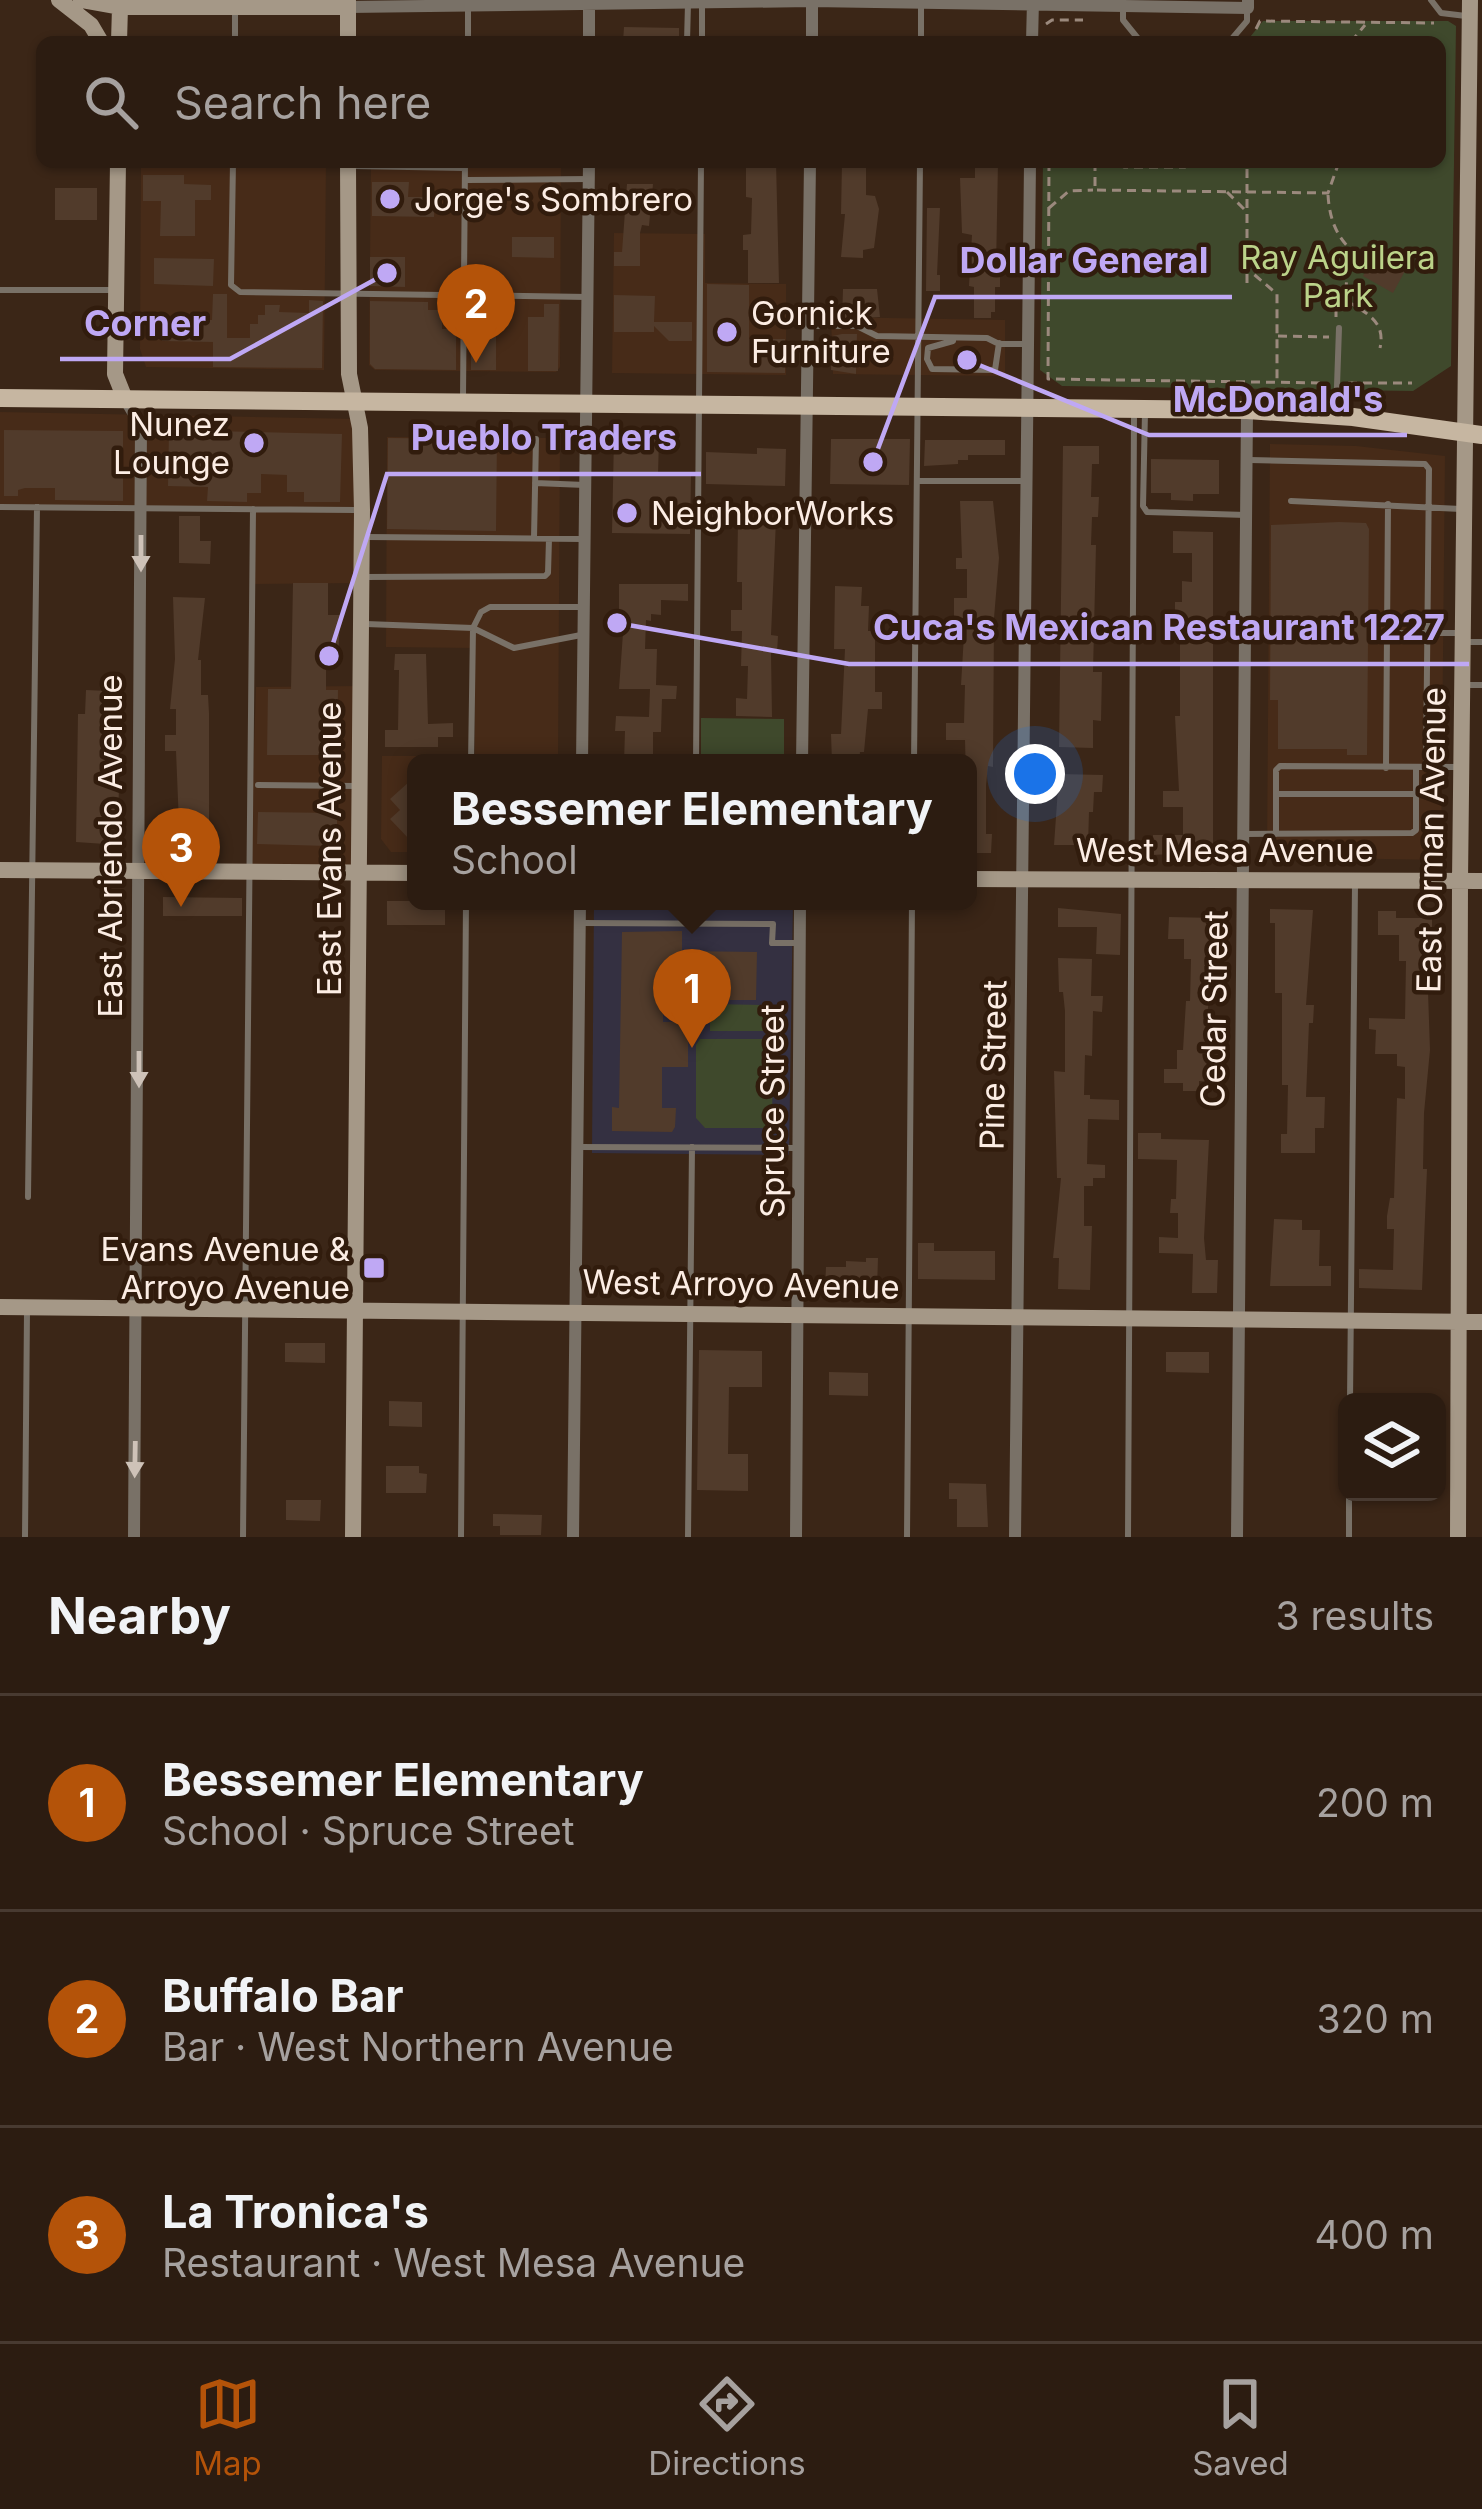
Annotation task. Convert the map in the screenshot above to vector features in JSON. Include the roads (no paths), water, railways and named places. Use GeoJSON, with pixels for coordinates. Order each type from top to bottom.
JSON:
{"type":"FeatureCollection","features":[{"type":"Feature","properties":{"kind":"main road"},"geometry":{"type":"LineString","coordinates":[[0,398],[1247,410],[1474,434]]}},
{"type":"Feature","properties":{"kind":"street"},"geometry":{"type":"LineString","coordinates":[[58,0],[91,25],[97,36]]}},
{"type":"Feature","properties":{"kind":"street"},"geometry":{"type":"LineString","coordinates":[[81,0],[120,4],[812,0],[1248,4]]}},
{"type":"Feature","properties":{"kind":"street"},"geometry":{"type":"LineString","coordinates":[[812,0],[812,36]]}},
{"type":"Feature","properties":{"kind":"street"},"geometry":{"type":"LineString","coordinates":[[589,36],[590,2]]}},
{"type":"Feature","properties":{"kind":"street"},"geometry":{"type":"LineString","coordinates":[[1032,36],[1033,2]]}},
{"type":"Feature","properties":{"kind":"street"},"geometry":{"type":"LineString","coordinates":[[119,36],[120,4]]}},
{"type":"Feature","properties":{"kind":"street"},"geometry":{"type":"LineString","coordinates":[[348,4],[348,36]]}},
{"type":"Feature","properties":{"kind":"street","name":"East Orman Avenue"},"geometry":{"type":"LineString","coordinates":[[1458,1537],[1462,767],[1473,685],[1474,558],[1466,509],[1474,434],[1473,7]]}},
{"type":"Feature","properties":{"kind":"street","name":"East Abriendo Avenue"},"geometry":{"type":"LineString","coordinates":[[118,168],[115,374],[141,426],[134,1537]]}},
{"type":"Feature","properties":{"kind":"street","name":"East Evans Avenue"},"geometry":{"type":"LineString","coordinates":[[348,168],[349,374],[360,428],[362,510],[353,1537]]}},
{"type":"Feature","properties":{"kind":"street"},"geometry":{"type":"LineString","coordinates":[[582,754],[589,168]]}},
{"type":"Feature","properties":{"kind":"street"},"geometry":{"type":"LineString","coordinates":[[802,754],[810,168]]}},
{"type":"Feature","properties":{"kind":"street","name":"Pine Street"},"geometry":{"type":"LineString","coordinates":[[1015,1537],[1030,168]]}},
{"type":"Feature","properties":{"kind":"street","name":"Cedar Street"},"geometry":{"type":"LineString","coordinates":[[1237,1537],[1247,410]]}},
{"type":"Feature","properties":{"kind":"street"},"geometry":{"type":"LineString","coordinates":[[0,870],[407,873]]}},
{"type":"Feature","properties":{"kind":"street","name":"West Mesa Avenue"},"geometry":{"type":"LineString","coordinates":[[977,879],[1482,881]]}},
{"type":"Feature","properties":{"kind":"street"},"geometry":{"type":"LineString","coordinates":[[573,1537],[580,910]]}},
{"type":"Feature","properties":{"kind":"street","name":"Spruce Street"},"geometry":{"type":"LineString","coordinates":[[796,1537],[800,910]]}},
{"type":"Feature","properties":{"kind":"street","name":"West Arroyo Avenue"},"geometry":{"type":"LineString","coordinates":[[0,1307],[1482,1322]]}},
{"type":"Feature","properties":{"kind":"lane"},"geometry":{"type":"LineString","coordinates":[[1431,0],[1441,13],[1473,7]]}},
{"type":"Feature","properties":{"kind":"lane"},"geometry":{"type":"LineString","coordinates":[[921,1],[921,36]]}},
{"type":"Feature","properties":{"kind":"lane"},"geometry":{"type":"LineString","coordinates":[[688,36],[697,2]]}},
{"type":"Feature","properties":{"kind":"lane"},"geometry":{"type":"LineString","coordinates":[[697,2],[701,36]]}},
{"type":"Feature","properties":{"kind":"lane"},"geometry":{"type":"LineString","coordinates":[[468,36],[469,3]]}},
{"type":"Feature","properties":{"kind":"lane"},"geometry":{"type":"LineString","coordinates":[[235,4],[235,36]]}},
{"type":"Feature","properties":{"kind":"lane"},"geometry":{"type":"LineString","coordinates":[[1234,36],[1247,21],[1248,4]]}},
{"type":"Feature","properties":{"kind":"lane"},"geometry":{"type":"LineString","coordinates":[[1123,5],[1123,20],[1137,36]]}},
{"type":"Feature","properties":{"kind":"lane"},"geometry":{"type":"LineString","coordinates":[[233,168],[231,285],[241,292],[588,297]]}},
{"type":"Feature","properties":{"kind":"lane"},"geometry":{"type":"LineString","coordinates":[[464,403],[465,168]]}},
{"type":"Feature","properties":{"kind":"lane"},"geometry":{"type":"LineString","coordinates":[[696,754],[701,168]]}},
{"type":"Feature","properties":{"kind":"lane"},"geometry":{"type":"LineString","coordinates":[[914,754],[920,168]]}},
{"type":"Feature","properties":{"kind":"lane"},"geometry":{"type":"LineString","coordinates":[[465,180],[589,179]]}},
{"type":"Feature","properties":{"kind":"lane"},"geometry":{"type":"LineString","coordinates":[[0,290],[116,290]]}},
{"type":"Feature","properties":{"kind":"lane"},"geometry":{"type":"LineString","coordinates":[[807,326],[857,326],[877,336],[987,338],[1028,344]]}},
{"type":"Feature","properties":{"kind":"lane"},"geometry":{"type":"LineString","coordinates":[[1336,416],[1338,328]]}},
{"type":"Feature","properties":{"kind":"lane"},"geometry":{"type":"LineString","coordinates":[[968,338],[933,344],[927,352],[928,364],[939,371],[995,370],[999,343]]}},
{"type":"Feature","properties":{"kind":"lane"},"geometry":{"type":"LineString","coordinates":[[1139,410],[1147,512],[1246,514]]}},
{"type":"Feature","properties":{"kind":"lane"},"geometry":{"type":"LineString","coordinates":[[1128,1537],[1139,410]]}},
{"type":"Feature","properties":{"kind":"lane"},"geometry":{"type":"LineString","coordinates":[[534,538],[536,439]]}},
{"type":"Feature","properties":{"kind":"lane"},"geometry":{"type":"LineString","coordinates":[[1243,834],[1416,830],[1427,633],[1429,470],[1425,464],[1246,460]]}},
{"type":"Feature","properties":{"kind":"lane"},"geometry":{"type":"LineString","coordinates":[[917,481],[1028,481]]}},
{"type":"Feature","properties":{"kind":"lane"},"geometry":{"type":"LineString","coordinates":[[535,483],[586,485]]}},
{"type":"Feature","properties":{"kind":"lane"},"geometry":{"type":"LineString","coordinates":[[1291,501],[1466,509]]}},
{"type":"Feature","properties":{"kind":"lane"},"geometry":{"type":"LineString","coordinates":[[1386,768],[1388,505]]}},
{"type":"Feature","properties":{"kind":"lane"},"geometry":{"type":"LineString","coordinates":[[0,507],[362,510]]}},
{"type":"Feature","properties":{"kind":"lane"},"geometry":{"type":"LineString","coordinates":[[28,1197],[37,507]]}},
{"type":"Feature","properties":{"kind":"lane"},"geometry":{"type":"LineString","coordinates":[[243,1537],[253,509]]}},
{"type":"Feature","properties":{"kind":"lane"},"geometry":{"type":"LineString","coordinates":[[362,537],[586,539]]}},
{"type":"Feature","properties":{"kind":"lane"},"geometry":{"type":"LineString","coordinates":[[362,577],[544,576],[549,539]]}},
{"type":"Feature","properties":{"kind":"lane"},"geometry":{"type":"LineString","coordinates":[[471,754],[473,628],[481,612],[490,607],[584,607]]}},
{"type":"Feature","properties":{"kind":"lane"},"geometry":{"type":"LineString","coordinates":[[361,624],[473,628],[514,648],[584,634]]}},
{"type":"Feature","properties":{"kind":"lane"},"geometry":{"type":"LineString","coordinates":[[1387,633],[1470,639]]}},
{"type":"Feature","properties":{"kind":"lane"},"geometry":{"type":"LineString","coordinates":[[1276,834],[1276,770],[1280,766],[1462,767]]}},
{"type":"Feature","properties":{"kind":"lane"},"geometry":{"type":"LineString","coordinates":[[258,785],[360,786]]}},
{"type":"Feature","properties":{"kind":"lane"},"geometry":{"type":"LineString","coordinates":[[1276,794],[1416,794]]}},
{"type":"Feature","properties":{"kind":"lane"},"geometry":{"type":"LineString","coordinates":[[1350,1393],[1355,880]]}},
{"type":"Feature","properties":{"kind":"lane"},"geometry":{"type":"LineString","coordinates":[[461,1537],[466,910]]}},
{"type":"Feature","properties":{"kind":"lane"},"geometry":{"type":"LineString","coordinates":[[907,1537],[912,910]]}},
{"type":"Feature","properties":{"kind":"lane"},"geometry":{"type":"LineString","coordinates":[[580,922],[773,924],[772,944],[800,943]]}},
{"type":"Feature","properties":{"kind":"lane"},"geometry":{"type":"LineString","coordinates":[[578,1147],[799,1148]]}},
{"type":"Feature","properties":{"kind":"lane"},"geometry":{"type":"LineString","coordinates":[[688,1537],[692,1147]]}},
{"type":"Feature","properties":{"kind":"lane"},"geometry":{"type":"LineString","coordinates":[[25,1537],[27,1307]]}},
{"type":"Feature","properties":{"kind":"lane"},"geometry":{"type":"LineString","coordinates":[[1349,1501],[1349,1537]]}},
{"type":"Feature","properties":{"kind":"place","name":"Jorge's Sombrero"},"geometry":{"type":"Point","coordinates":[390,199]}},
{"type":"Feature","properties":{"kind":"place","name":"Corner"},"geometry":{"type":"Point","coordinates":[387,273]}},
{"type":"Feature","properties":{"kind":"place","name":"Gornick Furniture"},"geometry":{"type":"Point","coordinates":[727,332]}},
{"type":"Feature","properties":{"kind":"place","name":"McDonald's"},"geometry":{"type":"Point","coordinates":[967,360]}},
{"type":"Feature","properties":{"kind":"place","name":"Buffalo Bar"},"geometry":{"type":"Point","coordinates":[476,363]}},
{"type":"Feature","properties":{"kind":"place","name":"Nunez Lounge"},"geometry":{"type":"Point","coordinates":[254,443]}},
{"type":"Feature","properties":{"kind":"place","name":"Dollar General"},"geometry":{"type":"Point","coordinates":[873,462]}},
{"type":"Feature","properties":{"kind":"place","name":"NeighborWorks"},"geometry":{"type":"Point","coordinates":[627,513]}},
{"type":"Feature","properties":{"kind":"place","name":"Cuca's Mexican Restaurant 1227"},"geometry":{"type":"Point","coordinates":[617,623]}},
{"type":"Feature","properties":{"kind":"place","name":"Pueblo Traders"},"geometry":{"type":"Point","coordinates":[329,656]}},
{"type":"Feature","properties":{"kind":"place","name":"La Tronica's"},"geometry":{"type":"Point","coordinates":[181,907]}},
{"type":"Feature","properties":{"kind":"place","name":"Bessemer Elementary"},"geometry":{"type":"Point","coordinates":[692,1048]}},
{"type":"Feature","properties":{"kind":"place","name":"Evans Avenue & Arroyo Avenue"},"geometry":{"type":"Point","coordinates":[374,1268]}},
{"type":"Feature","properties":{"kind":"park label","name":"Ray Aguilera Park"},"geometry":{"type":"Point","coordinates":[1338,276]}}]}
